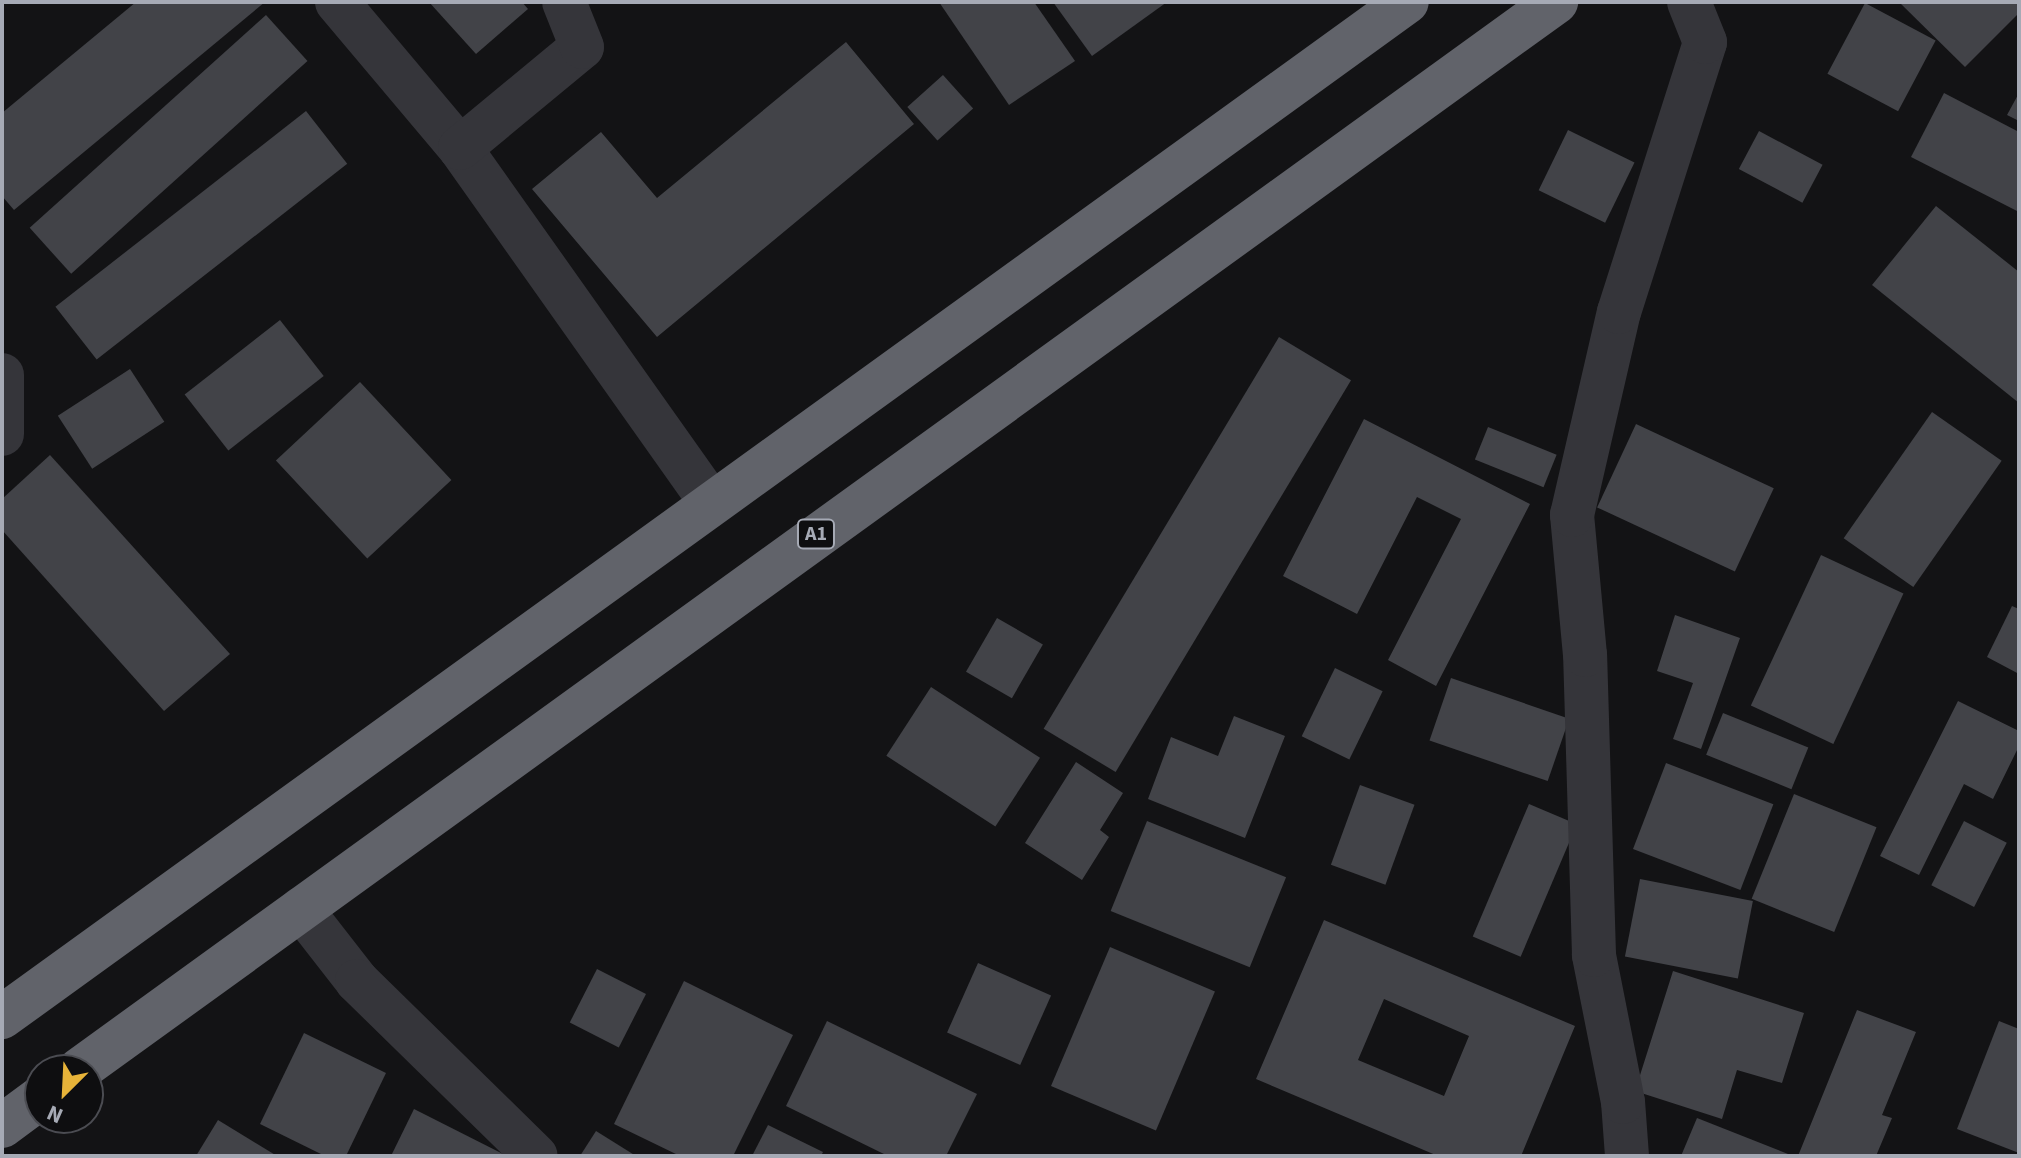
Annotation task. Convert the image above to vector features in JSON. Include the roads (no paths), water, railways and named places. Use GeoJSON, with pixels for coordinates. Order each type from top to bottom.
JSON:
{"type":"FeatureCollection","features":[{"type":"Feature","properties":{"kind":"highway"},"geometry":{"type":"LineString","coordinates":[[2,1017],[1407,2]]}},
{"type":"Feature","properties":{"kind":"highway","name":"A1"},"geometry":{"type":"LineString","coordinates":[[101,1054],[1556,2]]}},
{"type":"Feature","properties":{"kind":"highway"},"geometry":{"type":"LineString","coordinates":[[2,1126],[24,1110]]}},
{"type":"Feature","properties":{"kind":"street"},"geometry":{"type":"LineString","coordinates":[[337,2],[460,148],[711,502]]}},
{"type":"Feature","properties":{"kind":"street"},"geometry":{"type":"LineString","coordinates":[[460,148],[582,47],[564,2]]}},
{"type":"Feature","properties":{"kind":"street"},"geometry":{"type":"LineString","coordinates":[[1627,1156],[1623,1102],[1594,955],[1585,655],[1572,515],[1619,312],[1705,42],[1689,2]]}},
{"type":"Feature","properties":{"kind":"street"},"geometry":{"type":"LineString","coordinates":[[2,375],[2,434]]}},
{"type":"Feature","properties":{"kind":"street"},"geometry":{"type":"LineString","coordinates":[[301,909],[357,981],[536,1156]]}}]}
